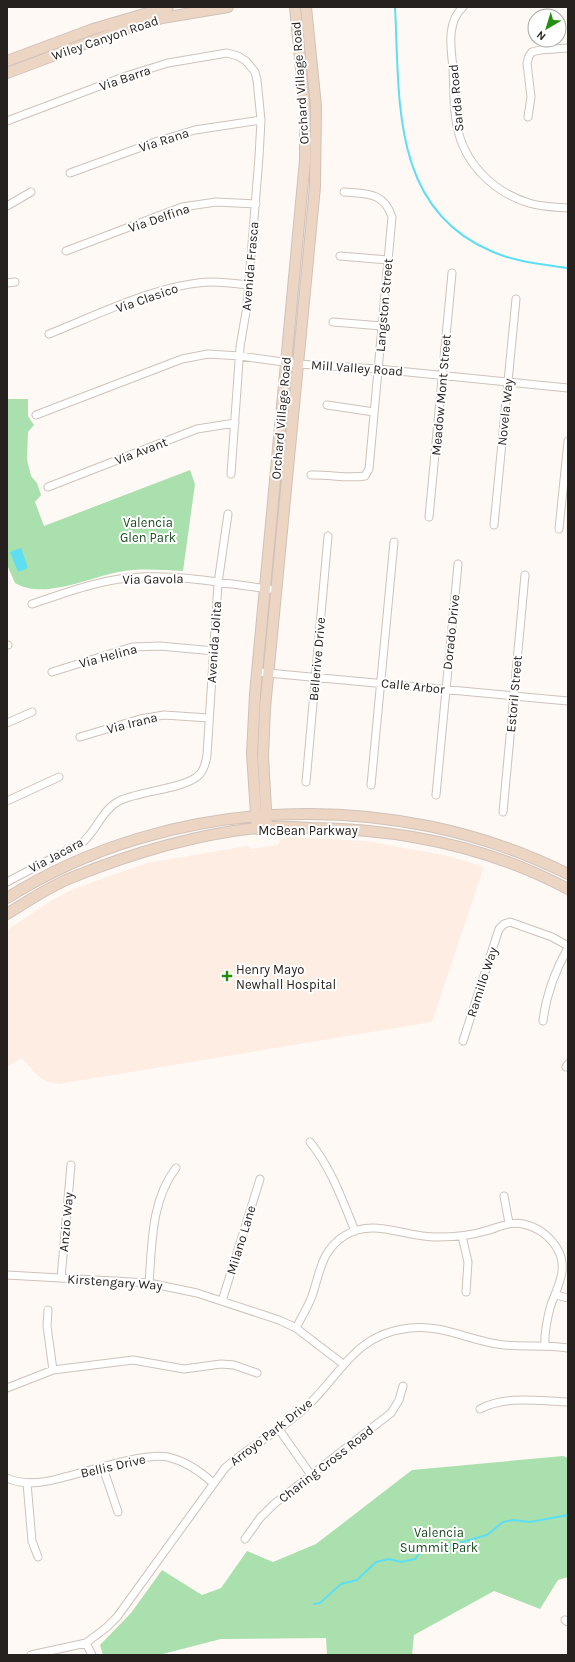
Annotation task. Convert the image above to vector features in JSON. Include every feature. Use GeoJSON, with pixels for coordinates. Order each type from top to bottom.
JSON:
{"type":"FeatureCollection","features":[{"type":"Feature","properties":{"kind":"main road","name":"Wiley Canyon Road"},"geometry":{"type":"LineString","coordinates":[[7,61],[93,29],[168,7]]}},
{"type":"Feature","properties":{"kind":"main road","name":"Wiley Canyon Road"},"geometry":{"type":"LineString","coordinates":[[7,72],[117,32],[162,18],[228,7]]}},
{"type":"Feature","properties":{"kind":"main road","name":"Orchard Village Road"},"geometry":{"type":"LineString","coordinates":[[262,828],[256,816],[252,754],[257,672],[305,160],[305,112],[295,7]]}},
{"type":"Feature","properties":{"kind":"main road","name":"Orchard Village Road"},"geometry":{"type":"LineString","coordinates":[[262,828],[267,815],[264,744],[269,673],[315,187],[316,106],[306,7]]}},
{"type":"Feature","properties":{"kind":"main road","name":"McBean Parkway"},"geometry":{"type":"LineString","coordinates":[[7,898],[66,866],[126,842],[176,828],[267,815],[342,815],[417,823],[461,834],[524,855],[568,874]]}},
{"type":"Feature","properties":{"kind":"main road","name":"McBean Parkway"},"geometry":{"type":"LineString","coordinates":[[7,914],[72,877],[149,850],[186,840],[262,828],[376,830],[441,841],[528,870],[568,889]]}},
{"type":"Feature","properties":{"kind":"main road"},"geometry":{"type":"LineString","coordinates":[[441,841],[450,835],[461,834]]}},
{"type":"Feature","properties":{"kind":"street","name":"Sarda Road"},"geometry":{"type":"LineString","coordinates":[[462,7],[455,16],[450,36],[456,124],[460,140],[467,154],[480,173],[496,186],[512,196],[530,203],[568,208]]}},
{"type":"Feature","properties":{"kind":"street"},"geometry":{"type":"LineString","coordinates":[[528,117],[531,97],[527,62],[529,56],[532,52],[540,50],[568,48]]}},
{"type":"Feature","properties":{"kind":"street","name":"Via Barra"},"geometry":{"type":"LineString","coordinates":[[7,121],[126,76],[168,64],[227,53],[238,56],[246,61]]}},
{"type":"Feature","properties":{"kind":"street","name":"Avenida Frasca"},"geometry":{"type":"LineString","coordinates":[[231,474],[240,356],[249,285],[256,204],[261,120],[255,72],[246,61]]}},
{"type":"Feature","properties":{"kind":"street","name":"Via Rana"},"geometry":{"type":"LineString","coordinates":[[70,173],[158,141],[188,132],[261,120]]}},
{"type":"Feature","properties":{"kind":"street"},"geometry":{"type":"LineString","coordinates":[[7,206],[31,192]]}},
{"type":"Feature","properties":{"kind":"street","name":"Langston Street"},"geometry":{"type":"LineString","coordinates":[[311,475],[325,474],[357,477],[365,476],[370,469],[392,217],[386,204],[372,194],[344,192]]}},
{"type":"Feature","properties":{"kind":"street","name":"Via Delfina"},"geometry":{"type":"LineString","coordinates":[[66,251],[182,208],[216,202],[256,204]]}},
{"type":"Feature","properties":{"kind":"street"},"geometry":{"type":"LineString","coordinates":[[340,256],[388,260]]}},
{"type":"Feature","properties":{"kind":"street","name":"Meadow Mont Street"},"geometry":{"type":"LineString","coordinates":[[429,517],[452,273]]}},
{"type":"Feature","properties":{"kind":"street","name":"Via Clasico"},"geometry":{"type":"LineString","coordinates":[[49,334],[155,293],[180,286],[212,282],[249,285]]}},
{"type":"Feature","properties":{"kind":"street","name":"Novela Way"},"geometry":{"type":"LineString","coordinates":[[494,525],[516,299]]}},
{"type":"Feature","properties":{"kind":"street"},"geometry":{"type":"LineString","coordinates":[[333,322],[382,326]]}},
{"type":"Feature","properties":{"kind":"street","name":"Mill Valley Road"},"geometry":{"type":"LineString","coordinates":[[36,415],[182,359],[208,354],[240,356],[298,364],[378,369],[568,388]]}},
{"type":"Feature","properties":{"kind":"street"},"geometry":{"type":"LineString","coordinates":[[327,405],[374,412]]}},
{"type":"Feature","properties":{"kind":"street","name":"Via Avant"},"geometry":{"type":"LineString","coordinates":[[48,487],[197,429],[235,422]]}},
{"type":"Feature","properties":{"kind":"street"},"geometry":{"type":"LineString","coordinates":[[559,529],[568,441]]}},
{"type":"Feature","properties":{"kind":"street","name":"Avenida Jolita"},"geometry":{"type":"LineString","coordinates":[[202,770],[207,755],[218,583],[228,514]]}},
{"type":"Feature","properties":{"kind":"street","name":"Bellerive Drive"},"geometry":{"type":"LineString","coordinates":[[306,782],[328,536]]}},
{"type":"Feature","properties":{"kind":"street"},"geometry":{"type":"LineString","coordinates":[[371,785],[394,542]]}},
{"type":"Feature","properties":{"kind":"street","name":"Dorado Drive"},"geometry":{"type":"LineString","coordinates":[[436,795],[458,564]]}},
{"type":"Feature","properties":{"kind":"street","name":"Estoril Street"},"geometry":{"type":"LineString","coordinates":[[503,812],[525,576]]}},
{"type":"Feature","properties":{"kind":"street","name":"Via Gavola"},"geometry":{"type":"LineString","coordinates":[[32,604],[110,581],[141,577],[180,578],[276,590]]}},
{"type":"Feature","properties":{"kind":"street","name":"Via Helina"},"geometry":{"type":"LineString","coordinates":[[52,672],[132,647],[160,646],[214,651]]}},
{"type":"Feature","properties":{"kind":"street","name":"Calle Arbor"},"geometry":{"type":"LineString","coordinates":[[257,672],[568,701]]}},
{"type":"Feature","properties":{"kind":"street"},"geometry":{"type":"LineString","coordinates":[[7,723],[32,712]]}},
{"type":"Feature","properties":{"kind":"street","name":"Via Irana"},"geometry":{"type":"LineString","coordinates":[[80,737],[140,719],[164,715],[209,718]]}},
{"type":"Feature","properties":{"kind":"street","name":"Via Jacara"},"geometry":{"type":"LineString","coordinates":[[7,882],[83,842],[106,812],[118,802],[131,796],[188,781],[198,775],[202,770]]}},
{"type":"Feature","properties":{"kind":"street"},"geometry":{"type":"LineString","coordinates":[[7,801],[59,777]]}},
{"type":"Feature","properties":{"kind":"street","name":"Ramillo Way"},"geometry":{"type":"LineString","coordinates":[[463,1041],[499,929],[504,924],[510,922],[552,937],[568,947]]}},
{"type":"Feature","properties":{"kind":"street"},"geometry":{"type":"LineString","coordinates":[[543,1021],[545,1005],[553,978],[568,947]]}},
{"type":"Feature","properties":{"kind":"street"},"geometry":{"type":"LineString","coordinates":[[310,1142],[322,1158],[336,1184],[355,1231]]}},
{"type":"Feature","properties":{"kind":"street","name":"Anzio Way"},"geometry":{"type":"LineString","coordinates":[[61,1278],[71,1165]]}},
{"type":"Feature","properties":{"kind":"street"},"geometry":{"type":"LineString","coordinates":[[150,1283],[153,1237],[161,1191],[176,1168]]}},
{"type":"Feature","properties":{"kind":"street","name":"Milano Lane"},"geometry":{"type":"LineString","coordinates":[[222,1302],[260,1179]]}},
{"type":"Feature","properties":{"kind":"street"},"geometry":{"type":"LineString","coordinates":[[504,1196],[509,1223]]}},
{"type":"Feature","properties":{"kind":"street"},"geometry":{"type":"LineString","coordinates":[[296,1328],[310,1300],[318,1272],[328,1250],[340,1239],[355,1231],[377,1227],[436,1238],[485,1232],[509,1223],[523,1224],[535,1228],[550,1238],[559,1251],[562,1267],[561,1281],[547,1323],[545,1346]]}},
{"type":"Feature","properties":{"kind":"street"},"geometry":{"type":"LineString","coordinates":[[462,1236],[468,1262],[466,1292]]}},
{"type":"Feature","properties":{"kind":"street","name":"Kirstengary Way"},"geometry":{"type":"LineString","coordinates":[[7,1275],[150,1283],[197,1293],[280,1320],[296,1328],[343,1364]]}},
{"type":"Feature","properties":{"kind":"street"},"geometry":{"type":"LineString","coordinates":[[556,1295],[568,1298]]}},
{"type":"Feature","properties":{"kind":"street"},"geometry":{"type":"LineString","coordinates":[[48,1310],[47,1326],[53,1370]]}},
{"type":"Feature","properties":{"kind":"street","name":"Arroyo Park Drive"},"geometry":{"type":"LineString","coordinates":[[31,1655],[86,1643],[107,1627],[117,1617],[225,1468],[240,1455],[306,1408],[343,1364],[370,1340],[386,1333],[409,1328],[428,1327],[442,1329],[483,1341],[504,1345],[568,1348]]}},
{"type":"Feature","properties":{"kind":"street"},"geometry":{"type":"LineString","coordinates":[[7,1388],[53,1370],[133,1360],[148,1361],[184,1369],[222,1364],[234,1365],[257,1373]]}},
{"type":"Feature","properties":{"kind":"street","name":"Charing Cross Road"},"geometry":{"type":"LineString","coordinates":[[245,1539],[260,1518],[274,1504],[391,1413],[399,1400],[402,1386]]}},
{"type":"Feature","properties":{"kind":"street"},"geometry":{"type":"LineString","coordinates":[[480,1409],[492,1403],[511,1399],[568,1402]]}},
{"type":"Feature","properties":{"kind":"street"},"geometry":{"type":"LineString","coordinates":[[278,1428],[311,1475]]}},
{"type":"Feature","properties":{"kind":"street","name":"Bellis Drive"},"geometry":{"type":"LineString","coordinates":[[7,1478],[27,1483],[46,1482],[149,1456],[168,1457],[192,1466],[213,1483]]}},
{"type":"Feature","properties":{"kind":"street"},"geometry":{"type":"LineString","coordinates":[[103,1468],[118,1512]]}},
{"type":"Feature","properties":{"kind":"street"},"geometry":{"type":"LineString","coordinates":[[27,1483],[32,1542],[38,1557]]}},
{"type":"Feature","properties":{"kind":"street"},"geometry":{"type":"LineString","coordinates":[[86,1643],[92,1655]]}},
{"type":"Feature","properties":{"kind":"shaded area","name":"Henry Mayo Newhall Hospital"},"geometry":{"type":"Polygon","coordinates":[[[287,837],[365,841],[449,856],[484,867],[432,1022],[59,1084],[47,1082],[37,1075],[21,1058],[7,1067],[7,930],[49,902],[71,890],[147,863],[247,846],[252,849],[278,845],[280,841],[287,837]]]}},
{"type":"Feature","properties":{"kind":"green space","name":"Valencia Glen Park"},"geometry":{"type":"Polygon","coordinates":[[[7,399],[28,399],[28,416],[34,425],[28,432],[27,460],[31,476],[37,483],[41,495],[35,502],[44,526],[190,470],[195,484],[183,571],[134,570],[118,572],[52,589],[26,588],[15,583],[7,565],[7,399]]]}},
{"type":"Feature","properties":{"kind":"green space","name":"Valencia Summit Park"},"geometry":{"type":"Polygon","coordinates":[[[563,1456],[568,1458],[568,1577],[558,1580],[540,1609],[494,1591],[414,1635],[412,1655],[327,1655],[326,1638],[221,1639],[159,1655],[103,1655],[100,1645],[131,1613],[162,1570],[202,1595],[221,1588],[247,1551],[273,1562],[316,1544],[412,1470],[563,1456]]]}},
{"type":"Feature","properties":{"kind":"water"},"geometry":{"type":"Polygon","coordinates":[[[21,548],[28,568],[18,572],[10,552],[21,548]]]}},
{"type":"Feature","properties":{"kind":"waterway"},"geometry":{"type":"LineString","coordinates":[[395,7],[401,113],[407,147],[418,179],[434,208],[458,232],[491,251],[519,260],[568,268]]}},
{"type":"Feature","properties":{"kind":"waterway"},"geometry":{"type":"LineString","coordinates":[[314,1604],[320,1603],[341,1584],[357,1580],[376,1562],[389,1559],[401,1562],[415,1559],[420,1552],[430,1551],[487,1535],[503,1522],[513,1520],[530,1522],[568,1515]]}},
{"type":"Feature","properties":{"kind":"place","name":"Henry Mayo Newhall Hospital"},"geometry":{"type":"Point","coordinates":[227,976]}}]}
